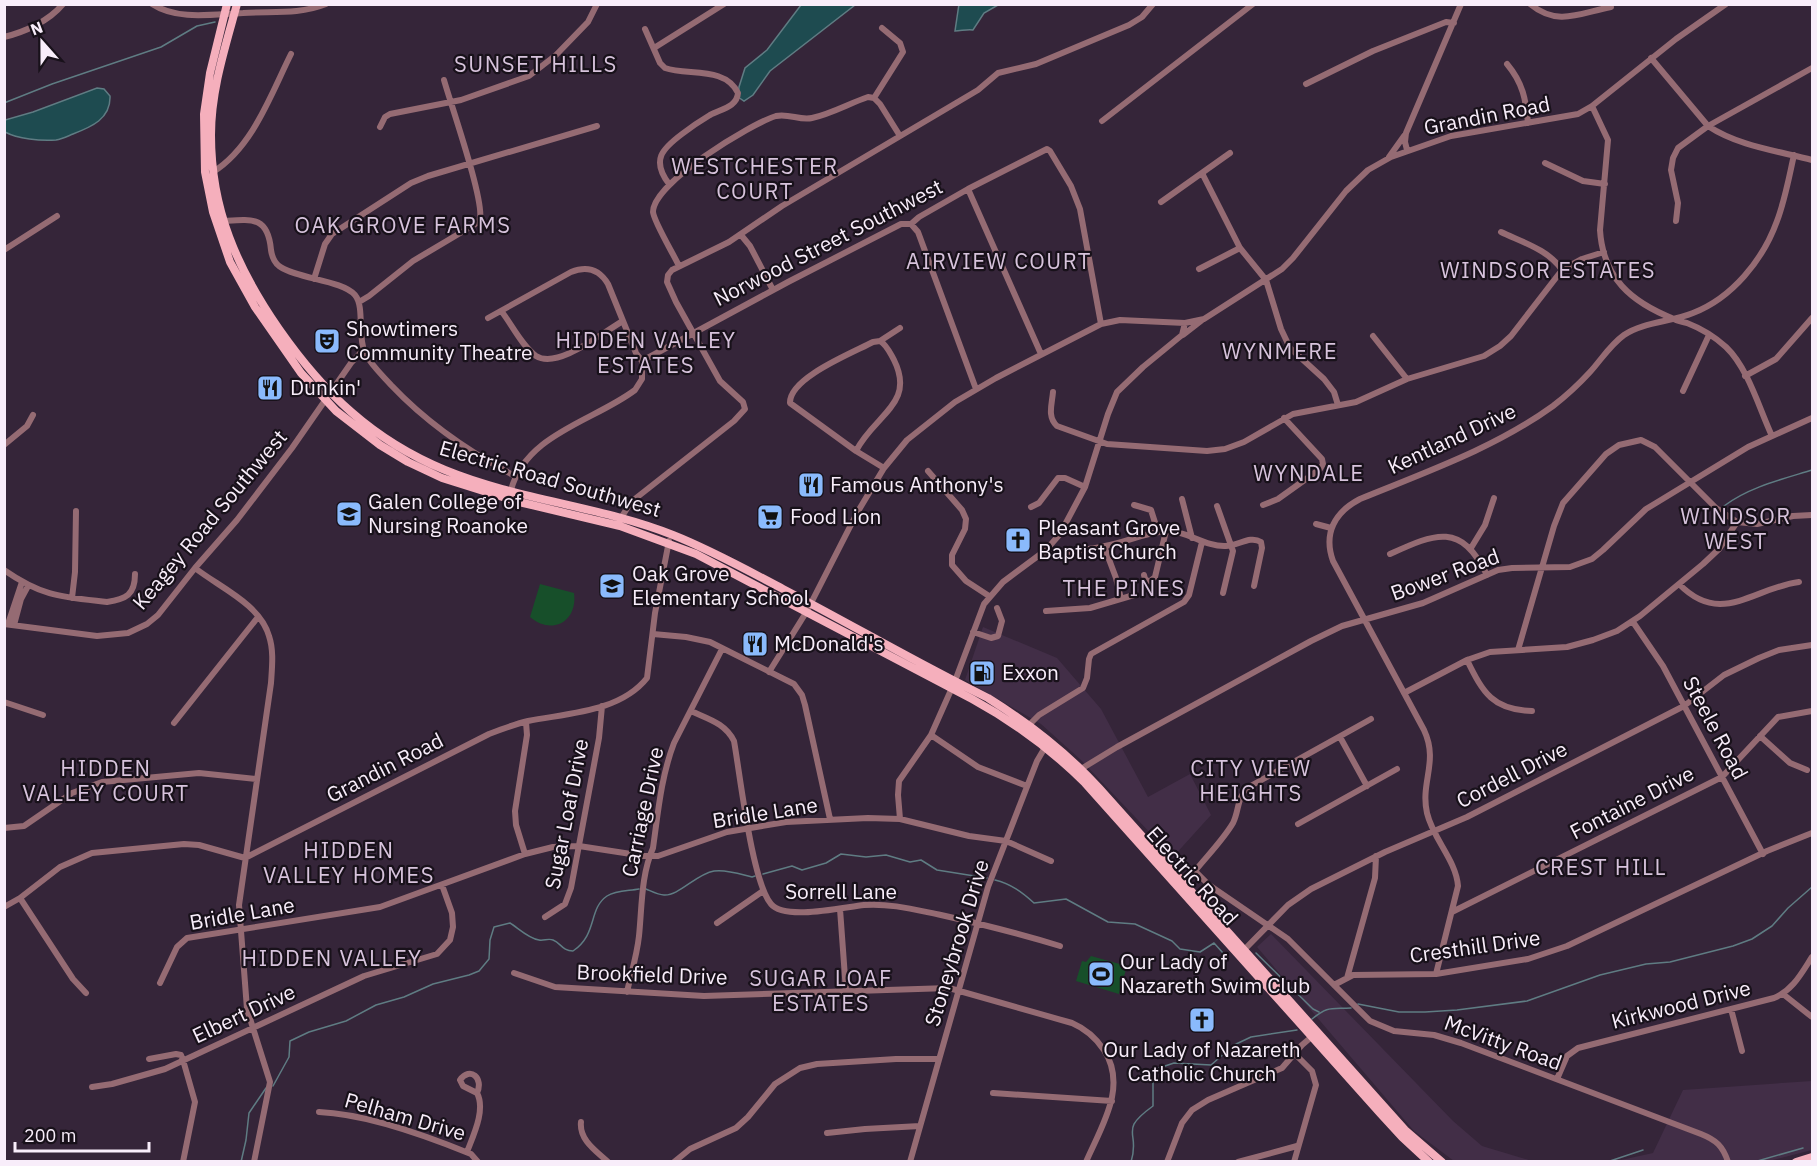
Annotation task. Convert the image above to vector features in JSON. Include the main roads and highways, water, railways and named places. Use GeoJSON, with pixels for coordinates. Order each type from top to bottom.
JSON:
{"type":"FeatureCollection","features":[{"type":"Feature","properties":{"kind":"main road","name":"Electric Road Southwest"},"geometry":{"type":"LineString","coordinates":[[237,4],[229,11],[210,73],[204,114],[205,172],[213,212],[226,252],[244,290],[295,364],[365,435],[421,469],[460,484],[519,501],[670,539]]}},
{"type":"Feature","properties":{"kind":"main road","name":"Electric Road Southwest"},"geometry":{"type":"LineString","coordinates":[[229,11],[213,100],[211,135],[213,172],[223,221],[240,266],[261,302],[328,398],[369,428],[411,454],[458,475],[621,518],[670,539],[724,558],[926,675]]}},
{"type":"Feature","properties":{"kind":"main road","name":"Electric Road Southwest"},"geometry":{"type":"LineString","coordinates":[[809,607],[954,685]]}},
{"type":"Feature","properties":{"kind":"main road","name":"Electric Road"},"geometry":{"type":"LineString","coordinates":[[926,675],[988,698],[1030,724],[1241,952]]}},
{"type":"Feature","properties":{"kind":"main road","name":"Electric Road"},"geometry":{"type":"LineString","coordinates":[[954,685],[1048,743],[1081,769],[1402,1137],[1429,1161]]}},
{"type":"Feature","properties":{"kind":"main road","name":"Electric Road"},"geometry":{"type":"LineString","coordinates":[[1315,1035],[1405,1130],[1442,1161]]}},
{"type":"Feature","properties":{"kind":"main road"},"geometry":{"type":"LineString","coordinates":[[1796,1161],[1812,1157]]}},
{"type":"Feature","properties":{"kind":"waterway"},"geometry":{"type":"LineString","coordinates":[[4,103],[161,47],[197,26],[215,22]]}},
{"type":"Feature","properties":{"kind":"waterway"},"geometry":{"type":"LineString","coordinates":[[1724,506],[1755,489],[1812,470]]}},
{"type":"Feature","properties":{"kind":"waterway"},"geometry":{"type":"LineString","coordinates":[[763,874],[792,866],[802,870],[826,863],[841,854],[866,857],[886,855],[910,862],[921,860],[937,870],[987,878]]}},
{"type":"Feature","properties":{"kind":"waterway"},"geometry":{"type":"LineString","coordinates":[[646,889],[659,894],[670,894],[714,871],[755,876]]}},
{"type":"Feature","properties":{"kind":"waterway"},"geometry":{"type":"LineString","coordinates":[[995,880],[1016,889],[1034,903],[1066,899],[1108,922],[1135,924],[1172,941],[1180,949],[1200,952],[1214,943],[1223,953]]}},
{"type":"Feature","properties":{"kind":"waterway"},"geometry":{"type":"LineString","coordinates":[[1358,1004],[1399,1012],[1425,1012],[1527,1001],[1600,975],[1646,964],[1670,962],[1752,939],[1772,926],[1812,887]]}},
{"type":"Feature","properties":{"kind":"waterway"},"geometry":{"type":"LineString","coordinates":[[273,1086],[289,1057],[290,1041],[309,1032],[346,1021],[376,1005],[404,997],[433,984],[479,971],[489,959],[490,940],[494,927],[510,923],[531,938],[553,940],[566,950],[573,951],[581,944],[590,930],[601,901],[614,893],[639,889]]}},
{"type":"Feature","properties":{"kind":"waterway"},"geometry":{"type":"LineString","coordinates":[[1256,953],[1313,1009],[1319,1012]]}},
{"type":"Feature","properties":{"kind":"waterway"},"geometry":{"type":"LineString","coordinates":[[1312,1019],[1330,1009],[1351,1008]]}},
{"type":"Feature","properties":{"kind":"waterway"},"geometry":{"type":"LineString","coordinates":[[1131,1162],[1134,1144],[1133,1127],[1136,1121],[1153,1106],[1153,1070],[1174,1063],[1211,1065],[1234,1045],[1251,1037],[1297,1030]]}},
{"type":"Feature","properties":{"kind":"waterway"},"geometry":{"type":"LineString","coordinates":[[241,1162],[249,1113],[266,1088]]}},
{"type":"Feature","properties":{"kind":"waterway"},"geometry":{"type":"LineString","coordinates":[[1754,1162],[1803,1148]]}},
{"type":"Feature","properties":{"kind":"waterway"},"geometry":{"type":"LineString","coordinates":[[1607,1162],[1643,1150]]}},
{"type":"Feature","properties":{"kind":"place","name":"Showtimers Community Theatre"},"geometry":{"type":"Point","coordinates":[327,341]}},
{"type":"Feature","properties":{"kind":"place","name":"Dunkin'"},"geometry":{"type":"Point","coordinates":[270,388]}},
{"type":"Feature","properties":{"kind":"place","name":"Famous Anthony's"},"geometry":{"type":"Point","coordinates":[811,485]}},
{"type":"Feature","properties":{"kind":"place","name":"Galen College of Nursing Roanoke"},"geometry":{"type":"Point","coordinates":[349,514]}},
{"type":"Feature","properties":{"kind":"place","name":"Food Lion"},"geometry":{"type":"Point","coordinates":[770,517]}},
{"type":"Feature","properties":{"kind":"place","name":"Pleasant Grove Baptist Church"},"geometry":{"type":"Point","coordinates":[1018,540]}},
{"type":"Feature","properties":{"kind":"place","name":"Oak Grove Elementary School"},"geometry":{"type":"Point","coordinates":[612,586]}},
{"type":"Feature","properties":{"kind":"place","name":"McDonald's"},"geometry":{"type":"Point","coordinates":[755,644]}},
{"type":"Feature","properties":{"kind":"place","name":"Exxon"},"geometry":{"type":"Point","coordinates":[982,673]}},
{"type":"Feature","properties":{"kind":"place","name":"Our Lady of Nazareth Swim Club"},"geometry":{"type":"Point","coordinates":[1101,974]}},
{"type":"Feature","properties":{"kind":"place","name":"Our Lady of Nazareth Catholic Church"},"geometry":{"type":"Point","coordinates":[1202,1020]}},
{"type":"Feature","properties":{"kind":"district","name":"SUNSET HILLS"},"geometry":{"type":"Point","coordinates":[536,64]}},
{"type":"Feature","properties":{"kind":"district","name":"WESTCHESTER COURT"},"geometry":{"type":"Point","coordinates":[755,178]}},
{"type":"Feature","properties":{"kind":"district","name":"OAK GROVE FARMS"},"geometry":{"type":"Point","coordinates":[403,225]}},
{"type":"Feature","properties":{"kind":"district","name":"AIRVIEW COURT"},"geometry":{"type":"Point","coordinates":[999,261]}},
{"type":"Feature","properties":{"kind":"district","name":"WINDSOR ESTATES"},"geometry":{"type":"Point","coordinates":[1548,270]}},
{"type":"Feature","properties":{"kind":"district","name":"WYNMERE"},"geometry":{"type":"Point","coordinates":[1280,351]}},
{"type":"Feature","properties":{"kind":"district","name":"HIDDEN VALLEY ESTATES"},"geometry":{"type":"Point","coordinates":[646,352]}},
{"type":"Feature","properties":{"kind":"district","name":"WYNDALE"},"geometry":{"type":"Point","coordinates":[1309,473]}},
{"type":"Feature","properties":{"kind":"district","name":"WINDSOR WEST"},"geometry":{"type":"Point","coordinates":[1736,528]}},
{"type":"Feature","properties":{"kind":"district","name":"THE PINES"},"geometry":{"type":"Point","coordinates":[1124,588]}},
{"type":"Feature","properties":{"kind":"district","name":"HIDDEN VALLEY COURT"},"geometry":{"type":"Point","coordinates":[106,780]}},
{"type":"Feature","properties":{"kind":"district","name":"CITY VIEW HEIGHTS"},"geometry":{"type":"Point","coordinates":[1251,780]}},
{"type":"Feature","properties":{"kind":"district","name":"HIDDEN VALLEY HOMES"},"geometry":{"type":"Point","coordinates":[349,862]}},
{"type":"Feature","properties":{"kind":"district","name":"CREST HILL"},"geometry":{"type":"Point","coordinates":[1601,867]}},
{"type":"Feature","properties":{"kind":"district","name":"HIDDEN VALLEY"},"geometry":{"type":"Point","coordinates":[332,958]}},
{"type":"Feature","properties":{"kind":"district","name":"SUGAR LOAF ESTATES"},"geometry":{"type":"Point","coordinates":[821,990]}}]}
